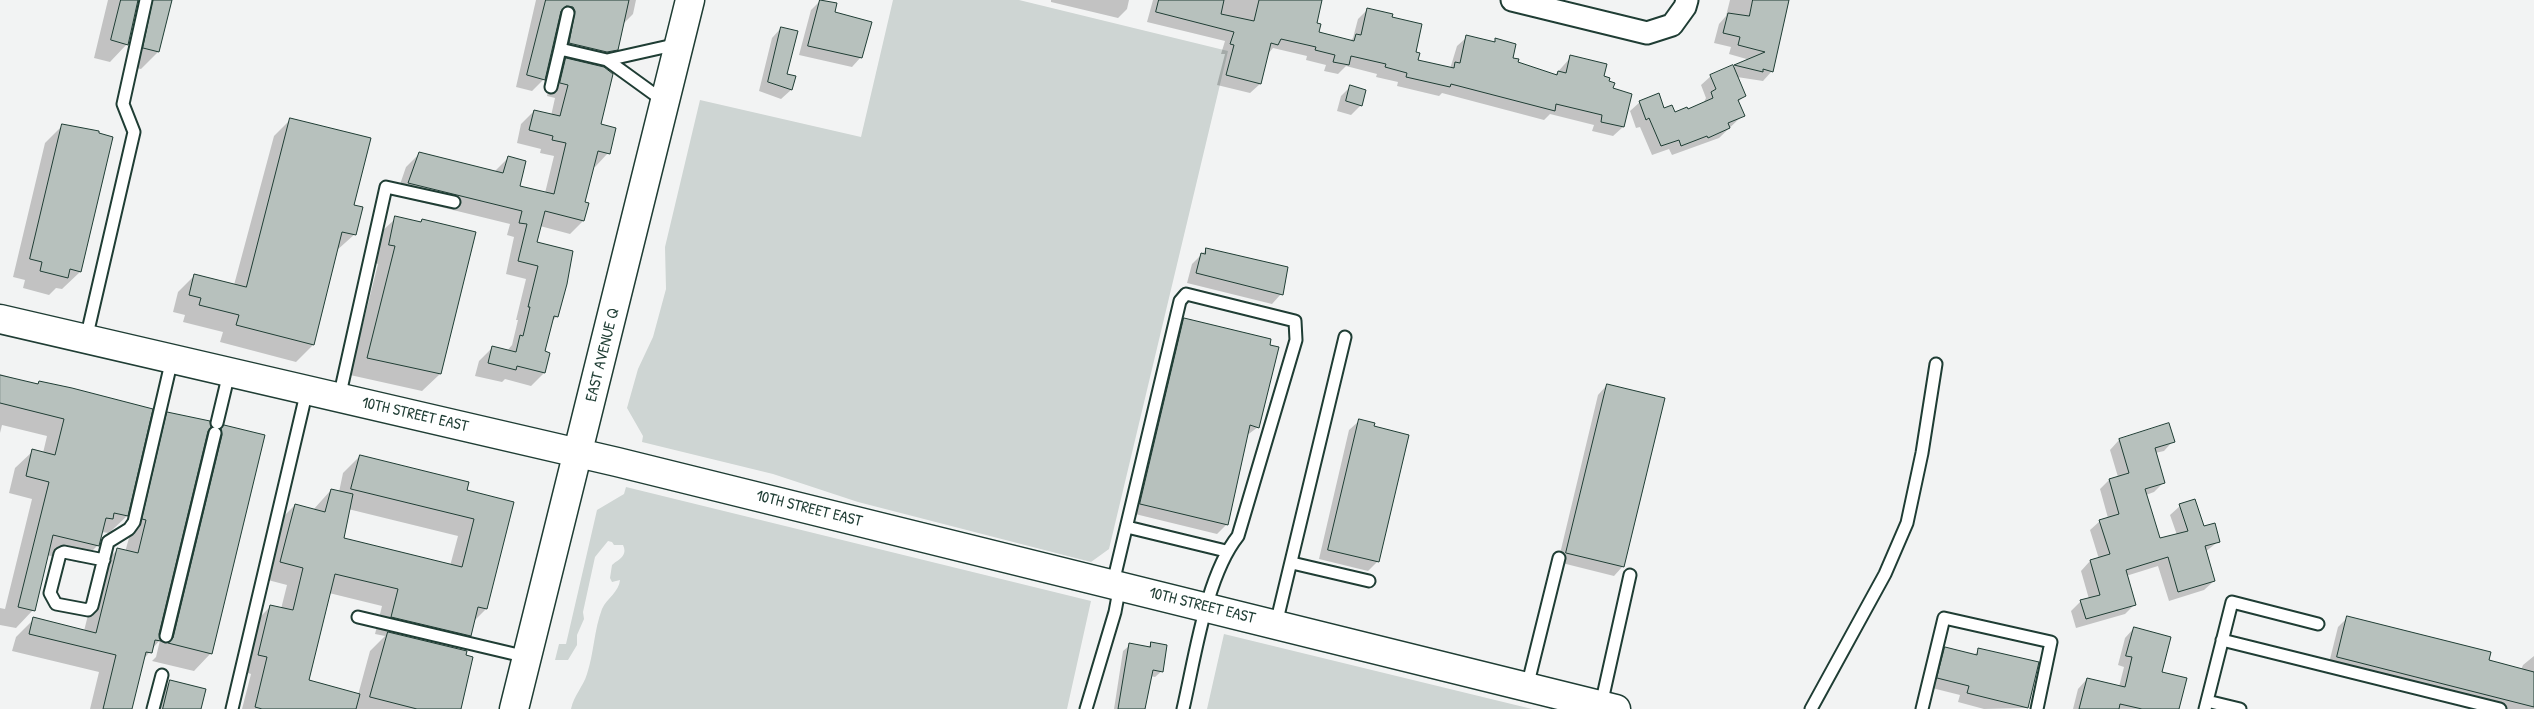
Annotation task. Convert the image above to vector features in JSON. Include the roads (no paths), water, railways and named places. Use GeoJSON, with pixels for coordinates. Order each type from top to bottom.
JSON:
{"type":"FeatureCollection","features":[{"type":"Feature","properties":{"kind":"main road","name":"EAST AVENUE Q"},"geometry":{"type":"LineString","coordinates":[[514,709],[690,0]]}},
{"type":"Feature","properties":{"kind":"main road","name":"10TH STREET EAST"},"geometry":{"type":"LineString","coordinates":[[0,319],[578,453],[1609,707]]}},
{"type":"Feature","properties":{"kind":"street"},"geometry":{"type":"LineString","coordinates":[[1512,0],[1647,33],[1672,25],[1685,7],[1687,0]]}},
{"type":"Feature","properties":{"kind":"lane"},"geometry":{"type":"LineString","coordinates":[[86,339],[134,132],[122,104],[146,0]]}},
{"type":"Feature","properties":{"kind":"lane"},"geometry":{"type":"LineString","coordinates":[[551,87],[568,13]]}},
{"type":"Feature","properties":{"kind":"lane"},"geometry":{"type":"LineString","coordinates":[[607,60],[680,43]]}},
{"type":"Feature","properties":{"kind":"lane"},"geometry":{"type":"LineString","coordinates":[[560,49],[607,60],[665,102]]}},
{"type":"Feature","properties":{"kind":"lane"},"geometry":{"type":"LineString","coordinates":[[338,398],[386,187],[454,202]]}},
{"type":"Feature","properties":{"kind":"lane"},"geometry":{"type":"LineString","coordinates":[[1086,709],[1115,612],[1116,584],[1126,527],[1180,301],[1186,294],[1295,321],[1296,340],[1238,536],[1226,551],[1207,607],[1183,709]]}},
{"type":"Feature","properties":{"kind":"lane"},"geometry":{"type":"LineString","coordinates":[[1276,624],[1345,337]]}},
{"type":"Feature","properties":{"kind":"lane"},"geometry":{"type":"LineString","coordinates":[[104,560],[64,552],[60,554],[50,593],[56,604],[88,610],[92,606],[104,560],[108,542],[129,528],[134,522],[172,359]]}},
{"type":"Feature","properties":{"kind":"lane"},"geometry":{"type":"LineString","coordinates":[[1811,709],[1885,574],[1907,523],[1922,453],[1936,364]]}},
{"type":"Feature","properties":{"kind":"lane"},"geometry":{"type":"LineString","coordinates":[[166,636],[230,372]]}},
{"type":"Feature","properties":{"kind":"lane"},"geometry":{"type":"LineString","coordinates":[[232,709],[307,390]]}},
{"type":"Feature","properties":{"kind":"lane"},"geometry":{"type":"LineString","coordinates":[[1126,527],[1226,551]]}},
{"type":"Feature","properties":{"kind":"lane"},"geometry":{"type":"LineString","coordinates":[[1527,687],[1559,558]]}},
{"type":"Feature","properties":{"kind":"lane"},"geometry":{"type":"LineString","coordinates":[[1292,563],[1369,581]]}},
{"type":"Feature","properties":{"kind":"lane"},"geometry":{"type":"LineString","coordinates":[[1609,707],[1630,575]]}},
{"type":"Feature","properties":{"kind":"lane"},"geometry":{"type":"LineString","coordinates":[[2240,709],[2206,705],[2232,602],[2318,624]]}},
{"type":"Feature","properties":{"kind":"lane"},"geometry":{"type":"LineString","coordinates":[[358,617],[527,657]]}},
{"type":"Feature","properties":{"kind":"lane"},"geometry":{"type":"LineString","coordinates":[[1922,709],[1944,618],[2051,642],[2037,709]]}},
{"type":"Feature","properties":{"kind":"lane"},"geometry":{"type":"LineString","coordinates":[[2222,640],[2500,709]]}},
{"type":"Feature","properties":{"kind":"lane"},"geometry":{"type":"LineString","coordinates":[[153,709],[162,675]]}}]}
